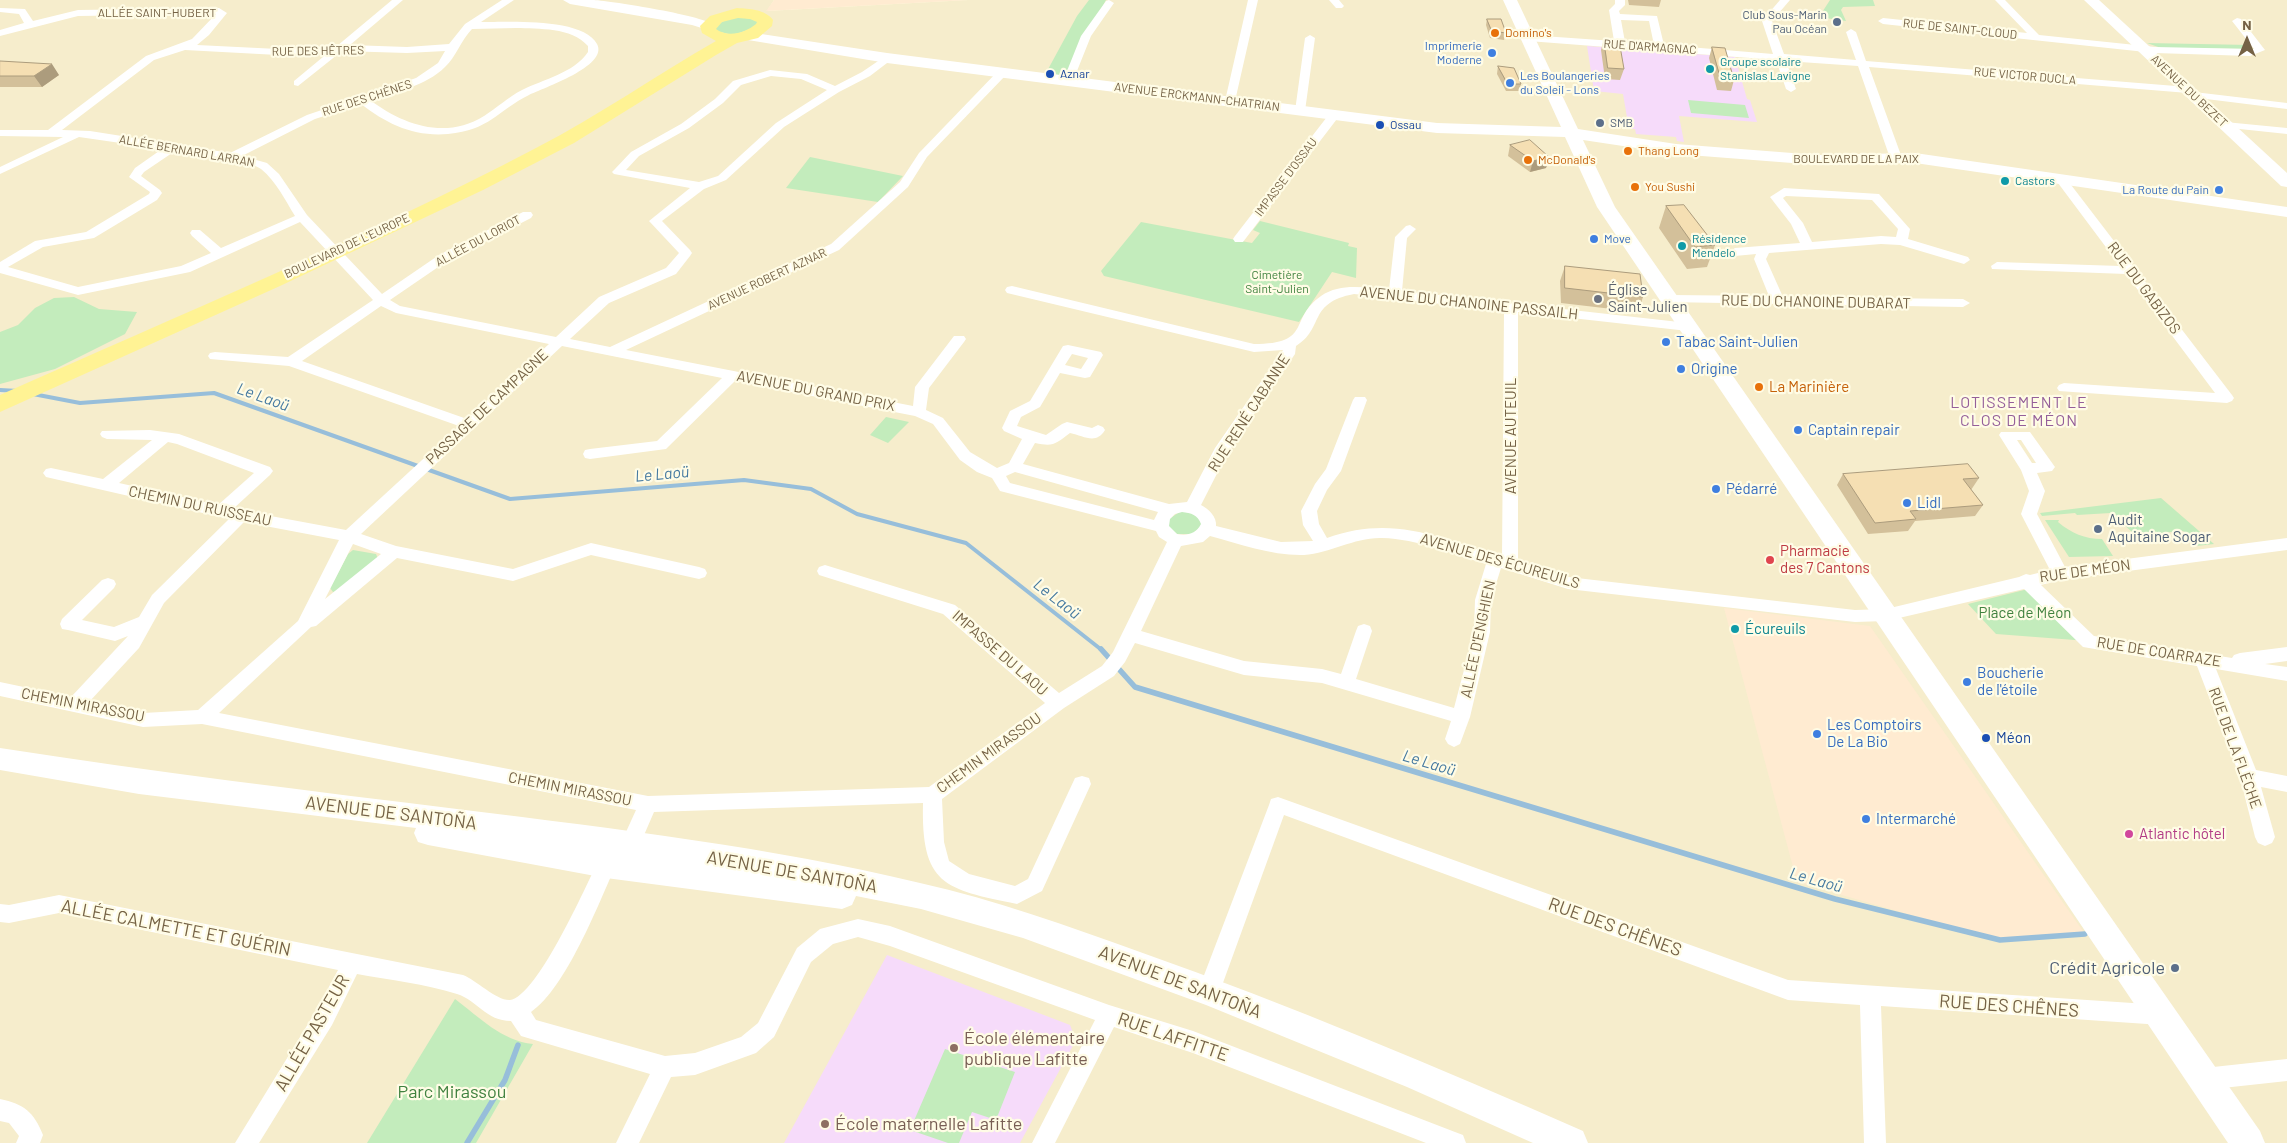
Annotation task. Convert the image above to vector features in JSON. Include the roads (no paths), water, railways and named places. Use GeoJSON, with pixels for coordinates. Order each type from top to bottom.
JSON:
{"type":"FeatureCollection","features":[{"type":"Feature","properties":{"kind":"main road"},"geometry":{"type":"LineString","coordinates":[[570,0],[695,20],[709,30],[741,37]]}},
{"type":"Feature","properties":{"kind":"main road"},"geometry":{"type":"LineString","coordinates":[[603,0],[701,15],[760,14],[768,0]]}},
{"type":"Feature","properties":{"kind":"main road"},"geometry":{"type":"LineString","coordinates":[[1510,0],[1606,207],[2248,1143]]}},
{"type":"Feature","properties":{"kind":"main road","name":"AVENUE DU BEZET"},"geometry":{"type":"LineString","coordinates":[[2091,0],[2287,182]]}},
{"type":"Feature","properties":{"kind":"main road","name":"BOULEVARD DE L'EUROPE"},"geometry":{"type":"LineString","coordinates":[[684,66],[707,45],[710,22],[730,14]]}},
{"type":"Feature","properties":{"kind":"main road","name":"BOULEVARD DE L'EUROPE"},"geometry":{"type":"LineString","coordinates":[[1,404],[355,243],[544,152],[684,66],[741,37],[760,14]]}},
{"type":"Feature","properties":{"kind":"main road","name":"AVENUE ERCKMANN-CHATRIAN"},"geometry":{"type":"LineString","coordinates":[[760,14],[775,33],[824,46],[887,58],[1437,128],[1557,131],[1577,144]]}},
{"type":"Feature","properties":{"kind":"main road","name":"AVENUE ERCKMANN-CHATRIAN"},"geometry":{"type":"LineString","coordinates":[[741,37],[824,46]]}},
{"type":"Feature","properties":{"kind":"main road"},"geometry":{"type":"LineString","coordinates":[[1515,131],[1545,126],[1552,116],[1549,108],[1557,102]]}},
{"type":"Feature","properties":{"kind":"main road"},"geometry":{"type":"LineString","coordinates":[[1498,131],[1516,137],[1545,138],[1570,147],[1577,144]]}},
{"type":"Feature","properties":{"kind":"main road","name":"BOULEVARD DE LA PAIX"},"geometry":{"type":"LineString","coordinates":[[1577,144],[1676,149],[1818,160],[1915,158],[2287,212]]}},
{"type":"Feature","properties":{"kind":"main road","name":"AVENUE DE SANTOÑA"},"geometry":{"type":"LineString","coordinates":[[0,759],[606,864],[802,889],[914,908],[1018,936],[1417,1075]]}},
{"type":"Feature","properties":{"kind":"main road","name":"AVENUE DE SANTOÑA"},"geometry":{"type":"LineString","coordinates":[[139,782],[631,843],[811,873],[921,896],[1022,924],[1209,991],[1417,1075],[1570,1143]]}},
{"type":"Feature","properties":{"kind":"main road"},"geometry":{"type":"LineString","coordinates":[[452,837],[538,842],[621,855],[631,843]]}},
{"type":"Feature","properties":{"kind":"street"},"geometry":{"type":"LineString","coordinates":[[298,83],[398,0]]}},
{"type":"Feature","properties":{"kind":"street","name":"RUE DES CHÊNES"},"geometry":{"type":"LineString","coordinates":[[232,156],[302,120],[420,80],[442,65],[459,36],[469,26],[508,0]]}},
{"type":"Feature","properties":{"kind":"street"},"geometry":{"type":"LineString","coordinates":[[1230,101],[1253,0]]}},
{"type":"Feature","properties":{"kind":"street"},"geometry":{"type":"LineString","coordinates":[[1620,0],[1620,5],[1614,10],[1620,45]]}},
{"type":"Feature","properties":{"kind":"street"},"geometry":{"type":"LineString","coordinates":[[1784,0],[1767,21],[1791,89]]}},
{"type":"Feature","properties":{"kind":"street","name":"RUE DE SAINT-CLOUD"},"geometry":{"type":"LineString","coordinates":[[2000,0],[2036,38]]}},
{"type":"Feature","properties":{"kind":"street"},"geometry":{"type":"LineString","coordinates":[[1068,81],[1086,36],[1108,3]]}},
{"type":"Feature","properties":{"kind":"street"},"geometry":{"type":"LineString","coordinates":[[0,33],[30,25],[22,11],[2,10]]}},
{"type":"Feature","properties":{"kind":"street","name":"ALLÉE SAINT-HUBERT"},"geometry":{"type":"LineString","coordinates":[[30,25],[78,13],[219,11],[222,13],[209,30],[184,47],[168,50],[150,58],[50,134]]}},
{"type":"Feature","properties":{"kind":"street"},"geometry":{"type":"LineString","coordinates":[[1616,17],[1653,18],[1660,48]]}},
{"type":"Feature","properties":{"kind":"street","name":"RUE DE SAINT-CLOUD"},"geometry":{"type":"LineString","coordinates":[[1884,21],[2144,49]]}},
{"type":"Feature","properties":{"kind":"street"},"geometry":{"type":"LineString","coordinates":[[2144,49],[2250,53],[2260,50],[2237,21]]}},
{"type":"Feature","properties":{"kind":"street"},"geometry":{"type":"LineString","coordinates":[[363,100],[389,120],[404,126],[421,130],[453,130],[470,126],[493,116],[526,91],[580,67],[594,52],[594,46],[588,38],[556,28],[515,25],[469,26]]}},
{"type":"Feature","properties":{"kind":"street"},"geometry":{"type":"LineString","coordinates":[[1851,32],[1896,158]]}},
{"type":"Feature","properties":{"kind":"street"},"geometry":{"type":"LineString","coordinates":[[1300,111],[1310,38]]}},
{"type":"Feature","properties":{"kind":"street","name":"RUE D'ARMAGNAC"},"geometry":{"type":"LineString","coordinates":[[1528,38],[1862,63]]}},
{"type":"Feature","properties":{"kind":"street","name":"RUE DES HÊTRES"},"geometry":{"type":"LineString","coordinates":[[184,47],[278,52],[339,49],[407,50],[452,47]]}},
{"type":"Feature","properties":{"kind":"street"},"geometry":{"type":"LineString","coordinates":[[835,90],[803,76],[770,73],[737,83],[718,101],[685,126],[635,154],[618,172],[700,186],[722,178],[780,125],[835,90],[866,74],[887,58]]}},
{"type":"Feature","properties":{"kind":"street","name":"RUE VICTOR DUCLA"},"geometry":{"type":"LineString","coordinates":[[1862,63],[2191,93]]}},
{"type":"Feature","properties":{"kind":"street","name":"AVENUE ROBERT AZNAR"},"geometry":{"type":"LineString","coordinates":[[612,352],[835,247],[904,184],[923,155],[1002,73]]}},
{"type":"Feature","properties":{"kind":"street"},"geometry":{"type":"LineString","coordinates":[[2191,93],[2287,106]]}},
{"type":"Feature","properties":{"kind":"street","name":"IMPASSE D'OSSAU"},"geometry":{"type":"LineString","coordinates":[[1239,239],[1334,115]]}},
{"type":"Feature","properties":{"kind":"street"},"geometry":{"type":"LineString","coordinates":[[2225,125],[2287,131]]}},
{"type":"Feature","properties":{"kind":"street"},"geometry":{"type":"LineString","coordinates":[[0,133],[78,134]]}},
{"type":"Feature","properties":{"kind":"street"},"geometry":{"type":"LineString","coordinates":[[0,171],[78,134]]}},
{"type":"Feature","properties":{"kind":"street","name":"ALLÉE BERNARD LARRAN"},"geometry":{"type":"LineString","coordinates":[[78,134],[173,147],[224,157],[232,156],[256,162],[270,169],[302,217],[380,300],[396,309],[558,342]]}},
{"type":"Feature","properties":{"kind":"street"},"geometry":{"type":"LineString","coordinates":[[0,268],[39,244],[90,235],[153,197],[156,193],[154,190],[135,176],[140,170],[173,147]]}},
{"type":"Feature","properties":{"kind":"street","name":"RUE DU GABIZOS"},"geometry":{"type":"LineString","coordinates":[[2061,179],[2227,398],[2064,388]]}},
{"type":"Feature","properties":{"kind":"street","name":"PASSAGE DE CAMPAGNE"},"geometry":{"type":"LineString","coordinates":[[304,625],[350,536],[422,467],[470,425],[604,300],[671,271],[686,253],[655,221],[700,186]]}},
{"type":"Feature","properties":{"kind":"street"},"geometry":{"type":"LineString","coordinates":[[1807,245],[1797,223],[1776,196],[1784,192],[1875,198],[1904,229],[1901,241]]}},
{"type":"Feature","properties":{"kind":"street","name":"ALLÉE DU LORIOT"},"geometry":{"type":"LineString","coordinates":[[291,362],[443,258],[527,215]]}},
{"type":"Feature","properties":{"kind":"street"},"geometry":{"type":"LineString","coordinates":[[0,268],[78,291],[185,269],[302,217]]}},
{"type":"Feature","properties":{"kind":"street"},"geometry":{"type":"LineString","coordinates":[[1395,294],[1402,237],[1410,229]]}},
{"type":"Feature","properties":{"kind":"street"},"geometry":{"type":"LineString","coordinates":[[196,233],[220,254]]}},
{"type":"Feature","properties":{"kind":"street"},"geometry":{"type":"LineString","coordinates":[[1735,252],[1881,240],[1901,241],[1964,260]]}},
{"type":"Feature","properties":{"kind":"street"},"geometry":{"type":"LineString","coordinates":[[1765,250],[1760,260],[1778,302]]}},
{"type":"Feature","properties":{"kind":"street"},"geometry":{"type":"LineString","coordinates":[[1997,266],[2130,270]]}},
{"type":"Feature","properties":{"kind":"street"},"geometry":{"type":"LineString","coordinates":[[1012,290],[1254,348],[1273,348],[1289,344]]}},
{"type":"Feature","properties":{"kind":"street","name":"AVENUE DU CHANOINE PASSAILH"},"geometry":{"type":"LineString","coordinates":[[1289,344],[1300,336],[1323,300],[1337,293],[1354,290],[1688,327]]}},
{"type":"Feature","properties":{"kind":"street","name":"RUE DU CHANOINE DUBARAT"},"geometry":{"type":"LineString","coordinates":[[1670,300],[1963,303]]}},
{"type":"Feature","properties":{"kind":"street","name":"AVENUE AUTEUIL"},"geometry":{"type":"LineString","coordinates":[[1502,564],[1511,307]]}},
{"type":"Feature","properties":{"kind":"street"},"geometry":{"type":"LineString","coordinates":[[919,412],[922,387],[959,339]]}},
{"type":"Feature","properties":{"kind":"street"},"geometry":{"type":"LineString","coordinates":[[558,342],[612,352]]}},
{"type":"Feature","properties":{"kind":"street","name":"RUE RENÉ CABANNE"},"geometry":{"type":"LineString","coordinates":[[1192,508],[1220,452],[1290,351],[1289,344]]}},
{"type":"Feature","properties":{"kind":"street","name":"AVENUE DU GRAND PRIX"},"geometry":{"type":"LineString","coordinates":[[612,352],[919,412],[938,421],[966,456],[982,468],[997,474]]}},
{"type":"Feature","properties":{"kind":"street"},"geometry":{"type":"LineString","coordinates":[[215,356],[291,362],[470,425]]}},
{"type":"Feature","properties":{"kind":"street"},"geometry":{"type":"LineString","coordinates":[[1056,368],[1035,404],[1016,414],[1009,428],[1049,441],[1067,427],[1095,434],[1098,430]]}},
{"type":"Feature","properties":{"kind":"street"},"geometry":{"type":"LineString","coordinates":[[590,454],[661,445],[733,375]]}},
{"type":"Feature","properties":{"kind":"street"},"geometry":{"type":"LineString","coordinates":[[1324,545],[1311,525],[1309,511],[1320,488],[1333,471],[1360,400]]}},
{"type":"Feature","properties":{"kind":"street"},"geometry":{"type":"LineString","coordinates":[[107,434],[179,439],[266,471],[221,511]]}},
{"type":"Feature","properties":{"kind":"street"},"geometry":{"type":"LineString","coordinates":[[105,486],[165,437]]}},
{"type":"Feature","properties":{"kind":"street"},"geometry":{"type":"LineString","coordinates":[[1014,467],[1170,510],[1184,507],[1192,508],[1204,514],[1208,519],[1208,530],[1199,538],[1184,541],[1176,540],[1169,537],[1161,527],[1005,487],[997,474],[1014,467],[1032,437]]}},
{"type":"Feature","properties":{"kind":"street"},"geometry":{"type":"LineString","coordinates":[[2028,469],[2037,490],[2029,514],[2060,574]]}},
{"type":"Feature","properties":{"kind":"street","name":"CHEMIN DU RUISSEAU"},"geometry":{"type":"LineString","coordinates":[[52,473],[241,516],[350,536],[394,552],[513,575],[590,549],[699,573]]}},
{"type":"Feature","properties":{"kind":"street"},"geometry":{"type":"LineString","coordinates":[[1161,527],[1162,518],[1170,510]]}},
{"type":"Feature","properties":{"kind":"street"},"geometry":{"type":"LineString","coordinates":[[75,705],[133,643],[158,599],[241,516]]}},
{"type":"Feature","properties":{"kind":"street","name":"AVENUE DES ÉCUREUILS"},"geometry":{"type":"LineString","coordinates":[[1208,530],[1281,548],[1305,549],[1324,545],[1349,536],[1381,532],[1414,536],[1568,584],[1855,616],[1886,614]]}},
{"type":"Feature","properties":{"kind":"street"},"geometry":{"type":"LineString","coordinates":[[1131,634],[1176,540]]}},
{"type":"Feature","properties":{"kind":"street","name":"RUE DE MÉON"},"geometry":{"type":"LineString","coordinates":[[1886,614],[2026,580],[2060,574],[2287,544]]}},
{"type":"Feature","properties":{"kind":"street"},"geometry":{"type":"LineString","coordinates":[[202,717],[304,625],[394,552]]}},
{"type":"Feature","properties":{"kind":"street","name":"ALLÉE D'ENGHIEN"},"geometry":{"type":"LineString","coordinates":[[1454,740],[1482,632],[1483,600],[1502,564]]}},
{"type":"Feature","properties":{"kind":"street","name":"IMPASSE DU LAOU"},"geometry":{"type":"LineString","coordinates":[[826,571],[950,609],[1058,703]]}},
{"type":"Feature","properties":{"kind":"street","name":"RUE DE COARRAZE"},"geometry":{"type":"LineString","coordinates":[[2026,580],[2089,642],[2226,662],[2287,674]]}},
{"type":"Feature","properties":{"kind":"street"},"geometry":{"type":"LineString","coordinates":[[108,584],[68,624],[114,634],[145,622]]}},
{"type":"Feature","properties":{"kind":"street"},"geometry":{"type":"LineString","coordinates":[[1346,684],[1364,631]]}},
{"type":"Feature","properties":{"kind":"street","name":"ALLÉE D'ENGHIEN"},"geometry":{"type":"LineString","coordinates":[[1131,634],[1244,668],[1322,676],[1461,717]]}},
{"type":"Feature","properties":{"kind":"street","name":"CHEMIN MIRASSOU"},"geometry":{"type":"LineString","coordinates":[[0,689],[143,720],[202,717],[648,804],[933,795],[1114,664],[1131,634]]}},
{"type":"Feature","properties":{"kind":"street"},"geometry":{"type":"LineString","coordinates":[[2226,662],[2287,654]]}},
{"type":"Feature","properties":{"kind":"street","name":"RUE DE LA FLÈCHE"},"geometry":{"type":"LineString","coordinates":[[2203,659],[2249,777],[2265,837]]}},
{"type":"Feature","properties":{"kind":"street"},"geometry":{"type":"LineString","coordinates":[[2249,777],[2287,784]]}},
{"type":"Feature","properties":{"kind":"street"},"geometry":{"type":"LineString","coordinates":[[933,795],[932,839],[942,868],[963,881],[1016,895],[1035,885],[1082,784]]}},
{"type":"Feature","properties":{"kind":"street"},"geometry":{"type":"LineString","coordinates":[[631,843],[648,804]]}},
{"type":"Feature","properties":{"kind":"street","name":"RUE DES CHÊNES"},"geometry":{"type":"LineString","coordinates":[[1209,991],[1278,805],[1788,990],[1870,997],[2162,1015]]}},
{"type":"Feature","properties":{"kind":"street"},"geometry":{"type":"LineString","coordinates":[[606,864],[572,936],[546,980],[534,997],[516,1010],[529,1029],[664,1067],[628,1143]]}},
{"type":"Feature","properties":{"kind":"street","name":"ALLÉE CALMETTE ET GUÉRIN"},"geometry":{"type":"LineString","coordinates":[[0,913],[9,914],[59,904],[352,962]]}},
{"type":"Feature","properties":{"kind":"street","name":"RUE LAFFITTE"},"geometry":{"type":"LineString","coordinates":[[664,1067],[694,1064],[748,1045],[766,1030],[804,955],[827,936],[858,928],[890,936],[1109,1015],[1193,1042],[1455,1143]]}},
{"type":"Feature","properties":{"kind":"street","name":"ALLÉE PASTEUR"},"geometry":{"type":"LineString","coordinates":[[246,1143],[324,1018],[352,962],[463,985],[499,1010],[516,1010]]}},
{"type":"Feature","properties":{"kind":"street"},"geometry":{"type":"LineString","coordinates":[[1870,997],[1875,1143]]}},
{"type":"Feature","properties":{"kind":"street"},"geometry":{"type":"LineString","coordinates":[[1048,1141],[1109,1015]]}},
{"type":"Feature","properties":{"kind":"street"},"geometry":{"type":"LineString","coordinates":[[2204,1079],[2287,1070]]}},
{"type":"Feature","properties":{"kind":"street"},"geometry":{"type":"LineString","coordinates":[[0,1110],[15,1113],[32,1135],[27,1143]]}},
{"type":"Feature","properties":{"kind":"waterway","name":"Le Laoü"},"geometry":{"type":"LineString","coordinates":[[0,390],[18,391]]}},
{"type":"Feature","properties":{"kind":"waterway","name":"Le Laoü"},"geometry":{"type":"LineString","coordinates":[[33,394],[80,403],[214,393],[510,499],[744,480],[811,489],[857,514],[966,543],[1102,650]]}},
{"type":"Feature","properties":{"kind":"waterway","name":"Le Laoü"},"geometry":{"type":"LineString","coordinates":[[1102,650],[1135,687],[1835,899],[2000,940],[2085,934]]}},
{"type":"Feature","properties":{"kind":"waterway"},"geometry":{"type":"LineString","coordinates":[[467,1143],[505,1080],[518,1045]]}},
{"type":"Feature","properties":{"kind":"place","name":"Club Sous-Marin Pau Océan"},"geometry":{"type":"Point","coordinates":[1837,22]}},
{"type":"Feature","properties":{"kind":"place","name":"Domino's"},"geometry":{"type":"Point","coordinates":[1495,33]}},
{"type":"Feature","properties":{"kind":"place","name":"Imprimerie Moderne"},"geometry":{"type":"Point","coordinates":[1492,53]}},
{"type":"Feature","properties":{"kind":"place","name":"Groupe scolaire Stanislas Lavigne"},"geometry":{"type":"Point","coordinates":[1710,69]}},
{"type":"Feature","properties":{"kind":"place","name":"Aznar"},"geometry":{"type":"Point","coordinates":[1050,74]}},
{"type":"Feature","properties":{"kind":"place","name":"Les Boulangeries du Soleil - Lons"},"geometry":{"type":"Point","coordinates":[1510,83]}},
{"type":"Feature","properties":{"kind":"place","name":"SMB"},"geometry":{"type":"Point","coordinates":[1600,123]}},
{"type":"Feature","properties":{"kind":"place","name":"Ossau"},"geometry":{"type":"Point","coordinates":[1380,125]}},
{"type":"Feature","properties":{"kind":"place","name":"Thang Long"},"geometry":{"type":"Point","coordinates":[1628,151]}},
{"type":"Feature","properties":{"kind":"place","name":"McDonald's"},"geometry":{"type":"Point","coordinates":[1528,160]}},
{"type":"Feature","properties":{"kind":"place","name":"Castors"},"geometry":{"type":"Point","coordinates":[2005,181]}},
{"type":"Feature","properties":{"kind":"place","name":"You Sushi"},"geometry":{"type":"Point","coordinates":[1635,187]}},
{"type":"Feature","properties":{"kind":"place","name":"La Route du Pain"},"geometry":{"type":"Point","coordinates":[2219,190]}},
{"type":"Feature","properties":{"kind":"place","name":"Move"},"geometry":{"type":"Point","coordinates":[1594,239]}},
{"type":"Feature","properties":{"kind":"place","name":"Résidence Mendelo"},"geometry":{"type":"Point","coordinates":[1682,246]}},
{"type":"Feature","properties":{"kind":"place","name":"Église Saint-Julien"},"geometry":{"type":"Point","coordinates":[1598,299]}},
{"type":"Feature","properties":{"kind":"place","name":"Tabac Saint-Julien"},"geometry":{"type":"Point","coordinates":[1666,342]}},
{"type":"Feature","properties":{"kind":"place","name":"Origine"},"geometry":{"type":"Point","coordinates":[1681,369]}},
{"type":"Feature","properties":{"kind":"place","name":"La Marinière"},"geometry":{"type":"Point","coordinates":[1759,387]}},
{"type":"Feature","properties":{"kind":"place","name":"Captain repair"},"geometry":{"type":"Point","coordinates":[1798,430]}},
{"type":"Feature","properties":{"kind":"place","name":"Pédarré"},"geometry":{"type":"Point","coordinates":[1716,489]}},
{"type":"Feature","properties":{"kind":"place","name":"Lidl"},"geometry":{"type":"Point","coordinates":[1907,503]}},
{"type":"Feature","properties":{"kind":"place","name":"Audit Aquitaine Sogar"},"geometry":{"type":"Point","coordinates":[2098,529]}},
{"type":"Feature","properties":{"kind":"place","name":"Pharmacie des 7 Cantons"},"geometry":{"type":"Point","coordinates":[1770,560]}},
{"type":"Feature","properties":{"kind":"place","name":"Écureuils"},"geometry":{"type":"Point","coordinates":[1735,629]}},
{"type":"Feature","properties":{"kind":"place","name":"Boucherie de l'étoile"},"geometry":{"type":"Point","coordinates":[1967,682]}},
{"type":"Feature","properties":{"kind":"place","name":"Les Comptoirs De La Bio"},"geometry":{"type":"Point","coordinates":[1817,734]}},
{"type":"Feature","properties":{"kind":"place","name":"Méon"},"geometry":{"type":"Point","coordinates":[1986,738]}},
{"type":"Feature","properties":{"kind":"place","name":"Intermarché"},"geometry":{"type":"Point","coordinates":[1866,819]}},
{"type":"Feature","properties":{"kind":"place","name":"Atlantic hôtel"},"geometry":{"type":"Point","coordinates":[2129,834]}},
{"type":"Feature","properties":{"kind":"place","name":"Crédit Agricole"},"geometry":{"type":"Point","coordinates":[2175,968]}},
{"type":"Feature","properties":{"kind":"place","name":"École élémentaire publique Lafitte"},"geometry":{"type":"Point","coordinates":[954,1048]}},
{"type":"Feature","properties":{"kind":"place","name":"École maternelle Lafitte"},"geometry":{"type":"Point","coordinates":[825,1124]}},
{"type":"Feature","properties":{"kind":"district","name":"LOTISSEMENT LE CLOS DE MÉON"},"geometry":{"type":"Point","coordinates":[2019,412]}},
{"type":"Feature","properties":{"kind":"park label","name":"Cimetière Saint-Julien"},"geometry":{"type":"Point","coordinates":[1277,282]}},
{"type":"Feature","properties":{"kind":"park label","name":"Place de Méon"},"geometry":{"type":"Point","coordinates":[2025,613]}},
{"type":"Feature","properties":{"kind":"park label","name":"Parc Mirassou"},"geometry":{"type":"Point","coordinates":[452,1092]}}]}
